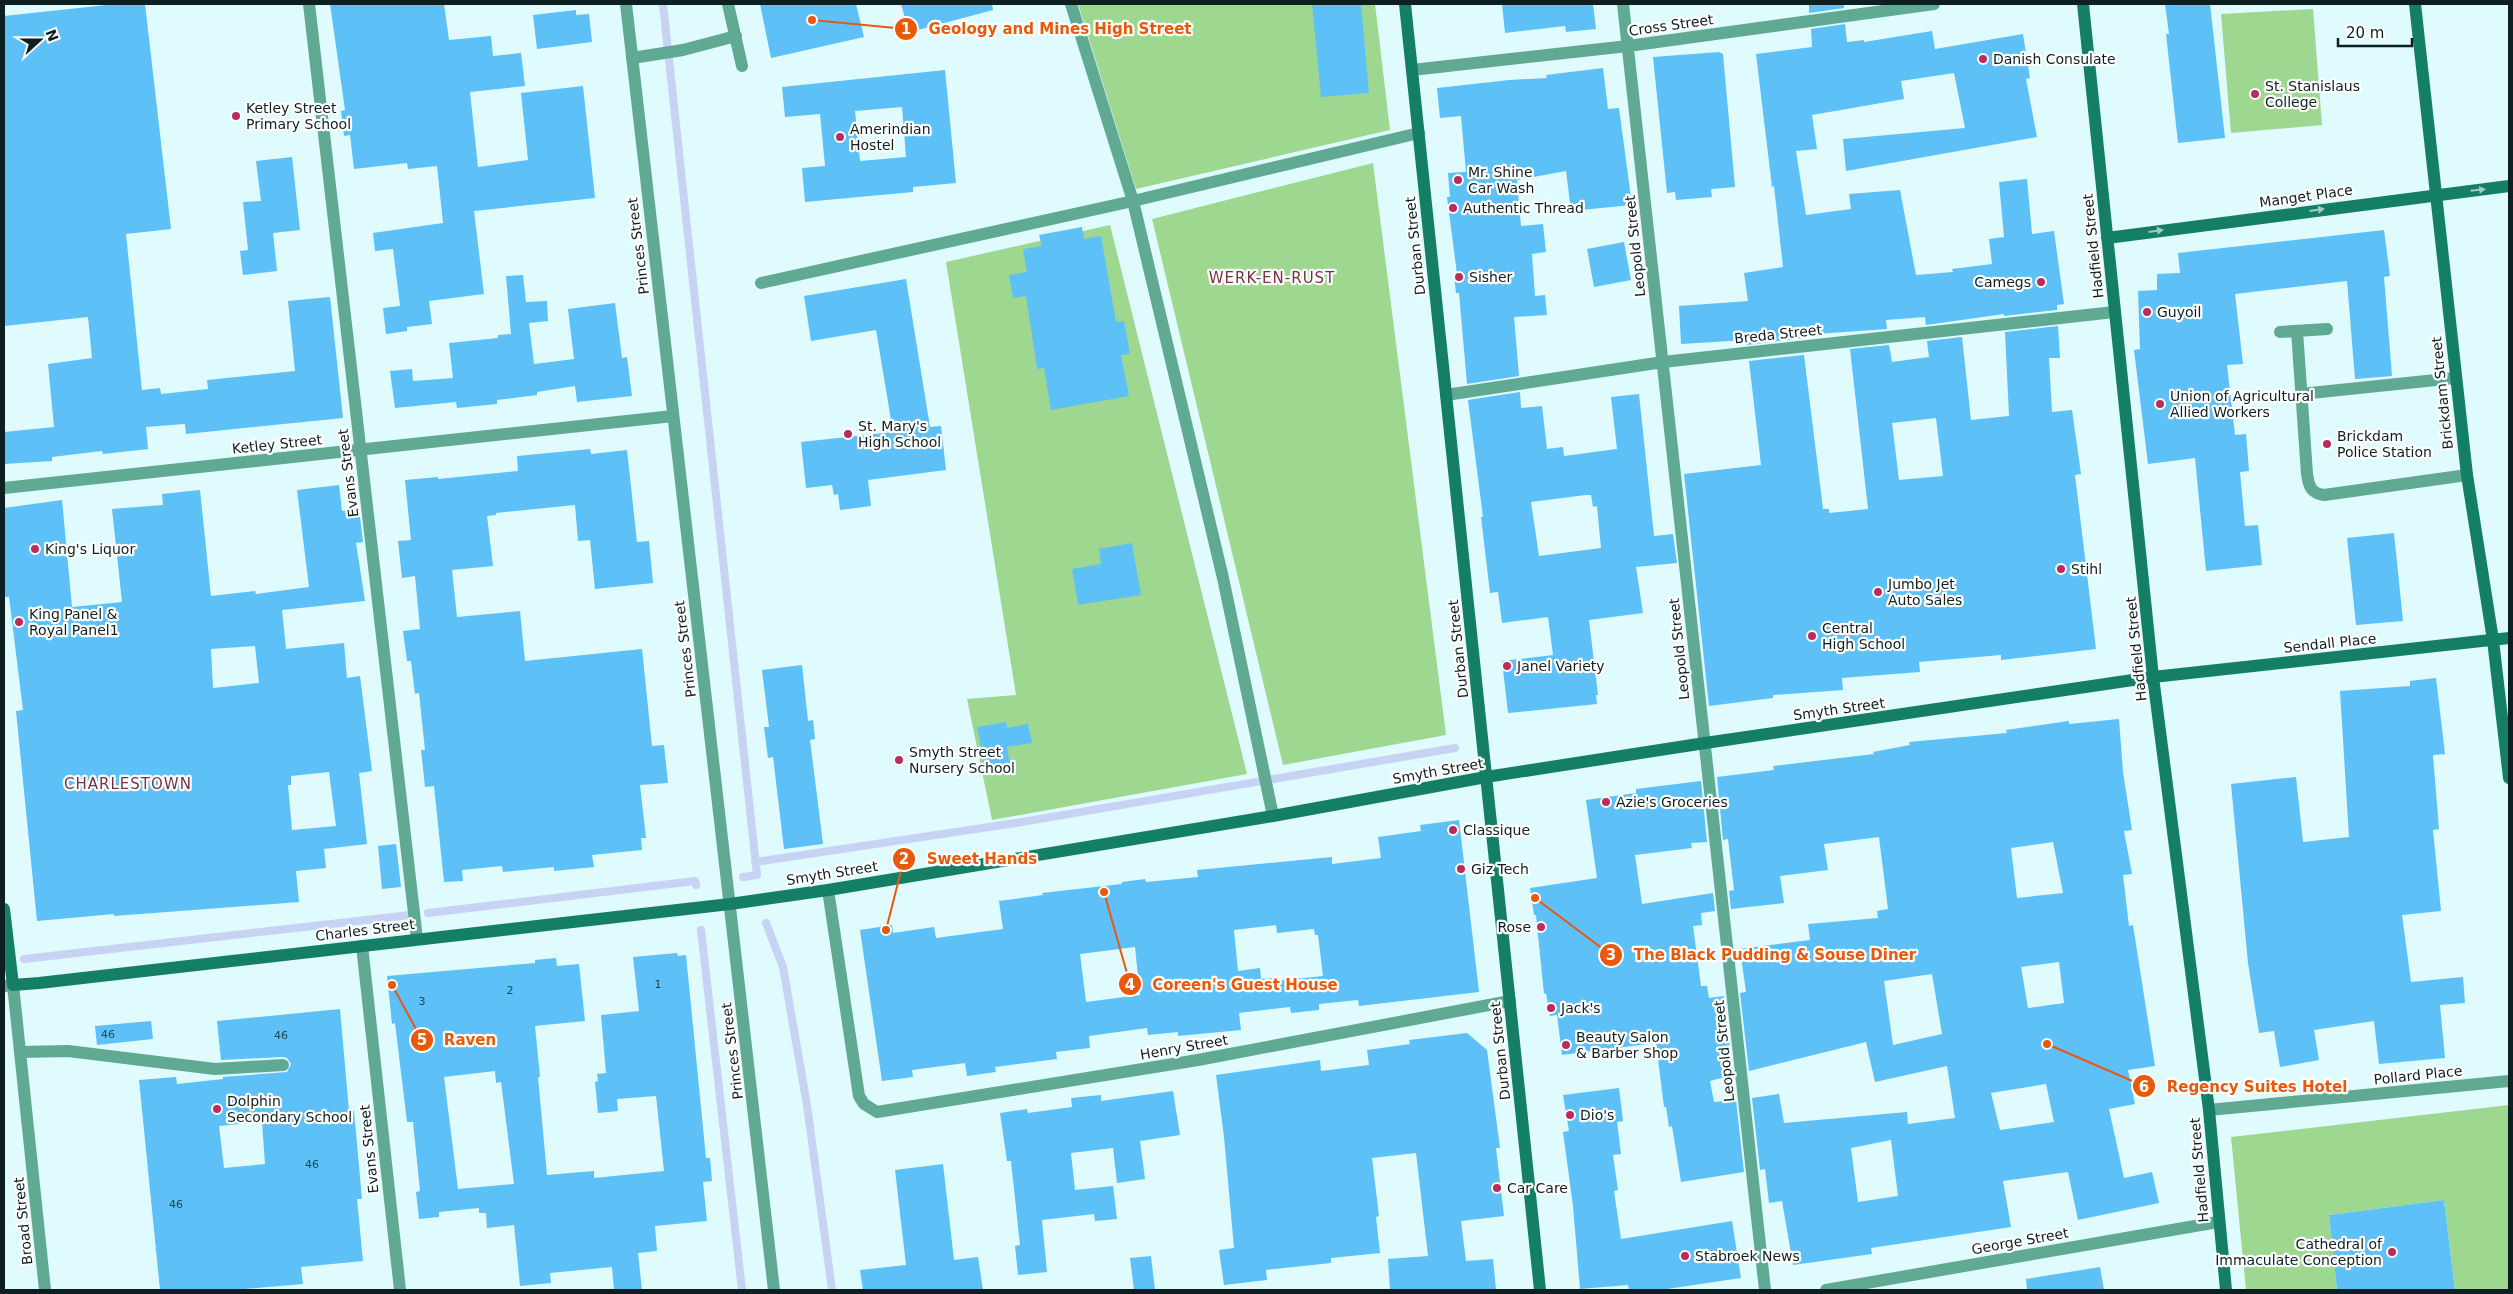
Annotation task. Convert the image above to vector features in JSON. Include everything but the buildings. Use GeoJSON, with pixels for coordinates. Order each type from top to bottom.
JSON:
{"type":"FeatureCollection","features":[{"type":"Feature","properties":{"kind":"main road","name":"Durban Street"},"geometry":{"type":"LineString","coordinates":[[1405,4],[1540,1290]]}},
{"type":"Feature","properties":{"kind":"main road","name":"Hadfield Street"},"geometry":{"type":"LineString","coordinates":[[2083,4],[2154,678],[2209,1110],[2218,1222],[2226,1290]]}},
{"type":"Feature","properties":{"kind":"main road","name":"Brickdam Street"},"geometry":{"type":"LineString","coordinates":[[2415,4],[2466,476],[2493,640],[2509,778]]}},
{"type":"Feature","properties":{"kind":"main road","name":"Manget Place"},"geometry":{"type":"LineString","coordinates":[[2107,238],[2509,186]]}},
{"type":"Feature","properties":{"kind":"main road","name":"Sendall Place"},"geometry":{"type":"LineString","coordinates":[[2154,678],[2509,638]]}},
{"type":"Feature","properties":{"kind":"main road","name":"Smyth Street"},"geometry":{"type":"LineString","coordinates":[[730,904],[828,890],[1273,816],[1486,777],[1705,743],[2154,678]]}},
{"type":"Feature","properties":{"kind":"main road","name":"Charles Street"},"geometry":{"type":"LineString","coordinates":[[8,986],[730,904]]}},
{"type":"Feature","properties":{"kind":"main road","name":"Broad Street"},"geometry":{"type":"LineString","coordinates":[[4,909],[8,986]]}},
{"type":"Feature","properties":{"kind":"street","name":"Evans Street"},"geometry":{"type":"LineString","coordinates":[[309,4],[416,939]]}},
{"type":"Feature","properties":{"kind":"street","name":"Princes Street"},"geometry":{"type":"LineString","coordinates":[[626,4],[774,1290]]}},
{"type":"Feature","properties":{"kind":"street"},"geometry":{"type":"LineString","coordinates":[[728,4],[742,66]]}},
{"type":"Feature","properties":{"kind":"street"},"geometry":{"type":"LineString","coordinates":[[1071,4],[1133,201],[1223,578],[1273,816]]}},
{"type":"Feature","properties":{"kind":"street","name":"Leopold Street"},"geometry":{"type":"LineString","coordinates":[[1624,4],[1765,1290]]}},
{"type":"Feature","properties":{"kind":"street","name":"Cross Street"},"geometry":{"type":"LineString","coordinates":[[1412,70],[1628,46],[1934,4]]}},
{"type":"Feature","properties":{"kind":"street"},"geometry":{"type":"LineString","coordinates":[[632,58],[683,50],[736,36]]}},
{"type":"Feature","properties":{"kind":"street"},"geometry":{"type":"LineString","coordinates":[[761,283],[1133,201],[1419,133]]}},
{"type":"Feature","properties":{"kind":"street","name":"Breda Street"},"geometry":{"type":"LineString","coordinates":[[1446,394],[1663,362],[2114,312]]}},
{"type":"Feature","properties":{"kind":"street"},"geometry":{"type":"LineString","coordinates":[[2280,332],[2327,329]]}},
{"type":"Feature","properties":{"kind":"street"},"geometry":{"type":"LineString","coordinates":[[2297,331],[2307,474],[2311,489],[2316,494],[2324,495],[2466,476]]}},
{"type":"Feature","properties":{"kind":"street"},"geometry":{"type":"LineString","coordinates":[[2301,394],[2455,378]]}},
{"type":"Feature","properties":{"kind":"street","name":"Ketley Street"},"geometry":{"type":"LineString","coordinates":[[4,488],[673,416]]}},
{"type":"Feature","properties":{"kind":"street","name":"Henry Street"},"geometry":{"type":"LineString","coordinates":[[828,890],[859,1096],[864,1104],[877,1112],[1198,1060],[1510,1001]]}},
{"type":"Feature","properties":{"kind":"street","name":"Evans Street"},"geometry":{"type":"LineString","coordinates":[[362,946],[400,1290]]}},
{"type":"Feature","properties":{"kind":"street","name":"Broad Street"},"geometry":{"type":"LineString","coordinates":[[8,986],[20,1052],[45,1290]]}},
{"type":"Feature","properties":{"kind":"street"},"geometry":{"type":"LineString","coordinates":[[20,1052],[68,1051],[215,1069],[283,1065]]}},
{"type":"Feature","properties":{"kind":"street","name":"Pollard Place"},"geometry":{"type":"LineString","coordinates":[[2209,1110],[2509,1081]]}},
{"type":"Feature","properties":{"kind":"street","name":"George Street"},"geometry":{"type":"LineString","coordinates":[[1826,1290],[1870,1286],[2218,1222]]}},
{"type":"Feature","properties":{"kind":"green space"},"geometry":{"type":"Polygon","coordinates":[[[1078,4],[1375,4],[1390,130],[1136,189],[1078,4]]]}},
{"type":"Feature","properties":{"kind":"green space"},"geometry":{"type":"Polygon","coordinates":[[[2313,9],[2322,125],[2231,133],[2221,14],[2313,9]]]}},
{"type":"Feature","properties":{"kind":"green space"},"geometry":{"type":"Polygon","coordinates":[[[1373,163],[1446,735],[1283,765],[1152,219],[1373,163]]]}},
{"type":"Feature","properties":{"kind":"green space"},"geometry":{"type":"Polygon","coordinates":[[[1110,225],[1247,774],[992,820],[967,699],[1016,695],[946,262],[1110,225]]]}},
{"type":"Feature","properties":{"kind":"green space"},"geometry":{"type":"Polygon","coordinates":[[[2509,1105],[2509,1290],[2455,1290],[2444,1200],[2329,1215],[2337,1290],[2246,1290],[2231,1137],[2509,1105]]]}},
{"type":"Feature","properties":{"kind":"waterway"},"geometry":{"type":"LineString","coordinates":[[663,4],[757,875],[743,877]]}},
{"type":"Feature","properties":{"kind":"waterway"},"geometry":{"type":"LineString","coordinates":[[755,862],[1016,823],[1455,748]]}},
{"type":"Feature","properties":{"kind":"waterway"},"geometry":{"type":"LineString","coordinates":[[428,913],[695,881],[696,885]]}},
{"type":"Feature","properties":{"kind":"waterway"},"geometry":{"type":"LineString","coordinates":[[24,959],[410,915]]}},
{"type":"Feature","properties":{"kind":"waterway"},"geometry":{"type":"LineString","coordinates":[[766,923],[783,967],[807,1105],[832,1290]]}},
{"type":"Feature","properties":{"kind":"waterway"},"geometry":{"type":"LineString","coordinates":[[701,930],[742,1290]]}},
{"type":"Feature","properties":{"kind":"place","name":"Geology and Mines High Street"},"geometry":{"type":"Point","coordinates":[812,20]}},
{"type":"Feature","properties":{"kind":"place","name":"Danish Consulate"},"geometry":{"type":"Point","coordinates":[1983,59]}},
{"type":"Feature","properties":{"kind":"place","name":"St. Stanislaus College"},"geometry":{"type":"Point","coordinates":[2255,94]}},
{"type":"Feature","properties":{"kind":"place","name":"Ketley Street Primary School"},"geometry":{"type":"Point","coordinates":[236,116]}},
{"type":"Feature","properties":{"kind":"place","name":"Amerindian Hostel"},"geometry":{"type":"Point","coordinates":[840,137]}},
{"type":"Feature","properties":{"kind":"place","name":"Mr. Shine Car Wash"},"geometry":{"type":"Point","coordinates":[1458,180]}},
{"type":"Feature","properties":{"kind":"place","name":"Authentic Thread"},"geometry":{"type":"Point","coordinates":[1453,208]}},
{"type":"Feature","properties":{"kind":"place","name":"Sisher"},"geometry":{"type":"Point","coordinates":[1459,277]}},
{"type":"Feature","properties":{"kind":"place","name":"Camegs"},"geometry":{"type":"Point","coordinates":[2041,282]}},
{"type":"Feature","properties":{"kind":"place","name":"Guyoil"},"geometry":{"type":"Point","coordinates":[2147,312]}},
{"type":"Feature","properties":{"kind":"place","name":"Union of Agricultural Allied Workers"},"geometry":{"type":"Point","coordinates":[2160,404]}},
{"type":"Feature","properties":{"kind":"place","name":"St. Mary's High School"},"geometry":{"type":"Point","coordinates":[848,434]}},
{"type":"Feature","properties":{"kind":"place","name":"Brickdam Police Station"},"geometry":{"type":"Point","coordinates":[2327,444]}},
{"type":"Feature","properties":{"kind":"place","name":"King's Liquor"},"geometry":{"type":"Point","coordinates":[35,549]}},
{"type":"Feature","properties":{"kind":"place","name":"Stihl"},"geometry":{"type":"Point","coordinates":[2061,569]}},
{"type":"Feature","properties":{"kind":"place","name":"Jumbo Jet Auto Sales"},"geometry":{"type":"Point","coordinates":[1878,592]}},
{"type":"Feature","properties":{"kind":"place","name":"King Panel & Royal Panel1"},"geometry":{"type":"Point","coordinates":[19,622]}},
{"type":"Feature","properties":{"kind":"place","name":"Central High School"},"geometry":{"type":"Point","coordinates":[1812,636]}},
{"type":"Feature","properties":{"kind":"place","name":"Janel Variety"},"geometry":{"type":"Point","coordinates":[1507,666]}},
{"type":"Feature","properties":{"kind":"place","name":"Smyth Street Nursery School"},"geometry":{"type":"Point","coordinates":[899,760]}},
{"type":"Feature","properties":{"kind":"place","name":"Azie's Groceries"},"geometry":{"type":"Point","coordinates":[1606,802]}},
{"type":"Feature","properties":{"kind":"place","name":"Classique"},"geometry":{"type":"Point","coordinates":[1453,830]}},
{"type":"Feature","properties":{"kind":"place","name":"Giz Tech"},"geometry":{"type":"Point","coordinates":[1461,869]}},
{"type":"Feature","properties":{"kind":"place","name":"Coreen's Guest House"},"geometry":{"type":"Point","coordinates":[1104,892]}},
{"type":"Feature","properties":{"kind":"place","name":"The Black Pudding & Souse Diner"},"geometry":{"type":"Point","coordinates":[1535,898]}},
{"type":"Feature","properties":{"kind":"place","name":"Rose"},"geometry":{"type":"Point","coordinates":[1541,927]}},
{"type":"Feature","properties":{"kind":"place","name":"Sweet Hands"},"geometry":{"type":"Point","coordinates":[886,930]}},
{"type":"Feature","properties":{"kind":"place","name":"Raven"},"geometry":{"type":"Point","coordinates":[392,985]}},
{"type":"Feature","properties":{"kind":"place","name":"Jack's"},"geometry":{"type":"Point","coordinates":[1551,1008]}},
{"type":"Feature","properties":{"kind":"place","name":"Regency Suites Hotel"},"geometry":{"type":"Point","coordinates":[2047,1044]}},
{"type":"Feature","properties":{"kind":"place","name":"Beauty Salon & Barber Shop"},"geometry":{"type":"Point","coordinates":[1566,1045]}},
{"type":"Feature","properties":{"kind":"place","name":"Dolphin Secondary School"},"geometry":{"type":"Point","coordinates":[217,1109]}},
{"type":"Feature","properties":{"kind":"place","name":"Dio's"},"geometry":{"type":"Point","coordinates":[1570,1115]}},
{"type":"Feature","properties":{"kind":"place","name":"Car Care"},"geometry":{"type":"Point","coordinates":[1497,1188]}},
{"type":"Feature","properties":{"kind":"place","name":"Cathedral of Immaculate Conception"},"geometry":{"type":"Point","coordinates":[2392,1252]}},
{"type":"Feature","properties":{"kind":"place","name":"Stabroek News"},"geometry":{"type":"Point","coordinates":[1685,1256]}},
{"type":"Feature","properties":{"kind":"district","name":"WERK-EN-RUST"},"geometry":{"type":"Point","coordinates":[1272,278]}},
{"type":"Feature","properties":{"kind":"district","name":"CHARLESTOWN"},"geometry":{"type":"Point","coordinates":[128,784]}}]}
